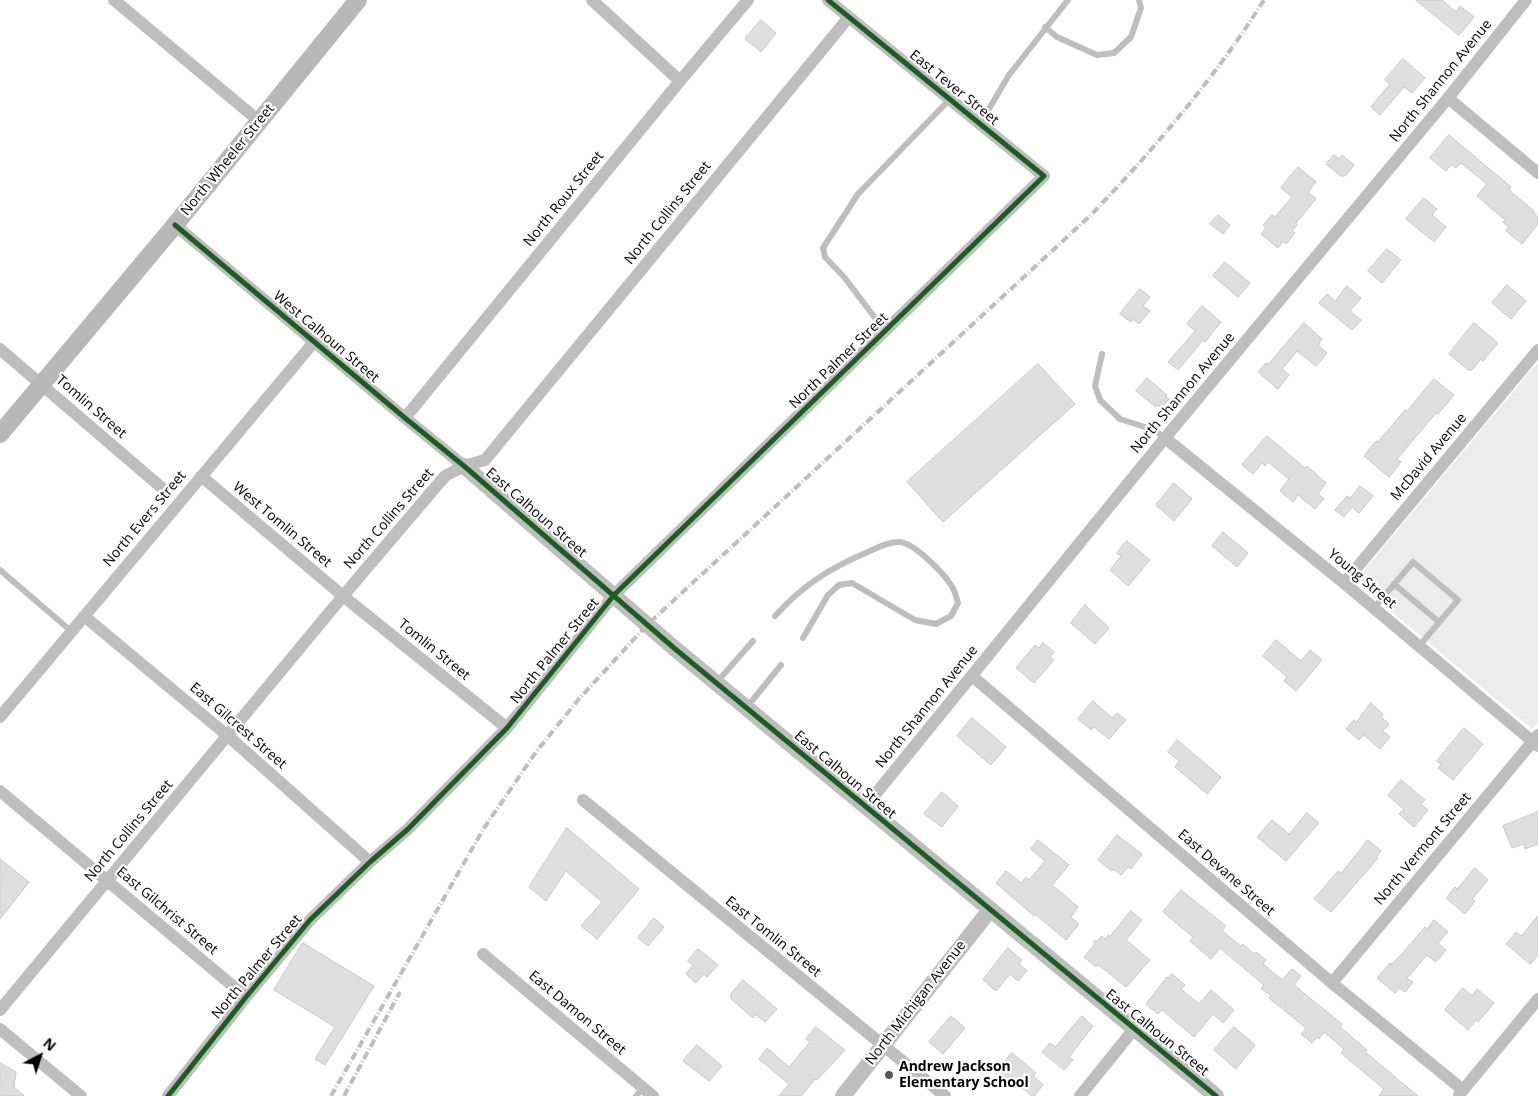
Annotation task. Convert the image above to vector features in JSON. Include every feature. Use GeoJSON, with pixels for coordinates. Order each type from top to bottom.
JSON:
{"type":"FeatureCollection","features":[{"type":"Feature","properties":{"kind":"main road","name":"North Wheeler Street"},"geometry":{"type":"LineString","coordinates":[[0,434],[175,225],[358,0]]}},
{"type":"Feature","properties":{"kind":"street"},"geometry":{"type":"LineString","coordinates":[[114,0],[259,121]]}},
{"type":"Feature","properties":{"kind":"street"},"geometry":{"type":"LineString","coordinates":[[592,0],[680,81]]}},
{"type":"Feature","properties":{"kind":"street","name":"North Roux Street"},"geometry":{"type":"LineString","coordinates":[[405,418],[748,0]]}},
{"type":"Feature","properties":{"kind":"street","name":"East Tever Street"},"geometry":{"type":"LineString","coordinates":[[828,0],[1044,176]]}},
{"type":"Feature","properties":{"kind":"street","name":"North Shannon Avenue"},"geometry":{"type":"LineString","coordinates":[[866,807],[1165,438],[1448,98],[1526,0]]}},
{"type":"Feature","properties":{"kind":"street","name":"North Collins Street"},"geometry":{"type":"LineString","coordinates":[[0,1010],[343,596],[445,476],[464,466],[485,460],[849,17]]}},
{"type":"Feature","properties":{"kind":"street"},"geometry":{"type":"LineString","coordinates":[[1448,98],[1538,174]]}},
{"type":"Feature","properties":{"kind":"street","name":"North Palmer Street"},"geometry":{"type":"LineString","coordinates":[[168,1096],[310,920],[370,862],[408,829],[507,728],[614,596],[1044,176]]}},
{"type":"Feature","properties":{"kind":"street","name":"West Calhoun Street"},"geometry":{"type":"LineString","coordinates":[[175,225],[464,466]]}},
{"type":"Feature","properties":{"kind":"street","name":"North Evers Street"},"geometry":{"type":"LineString","coordinates":[[0,717],[314,342]]}},
{"type":"Feature","properties":{"kind":"street","name":"Tomlin Street"},"geometry":{"type":"LineString","coordinates":[[0,349],[162,488]]}},
{"type":"Feature","properties":{"kind":"street","name":"McDavid Avenue"},"geometry":{"type":"LineString","coordinates":[[1344,583],[1538,350]]}},
{"type":"Feature","properties":{"kind":"street","name":"Young Street"},"geometry":{"type":"LineString","coordinates":[[1165,438],[1536,740]]}},
{"type":"Feature","properties":{"kind":"street","name":"East Calhoun Street"},"geometry":{"type":"LineString","coordinates":[[464,466],[716,683],[1216,1096]]}},
{"type":"Feature","properties":{"kind":"street","name":"West Tomlin Street"},"geometry":{"type":"LineString","coordinates":[[201,476],[343,596]]}},
{"type":"Feature","properties":{"kind":"street","name":"Tomlin Street"},"geometry":{"type":"LineString","coordinates":[[343,596],[507,728]]}},
{"type":"Feature","properties":{"kind":"street","name":"East Gilcrest Street"},"geometry":{"type":"LineString","coordinates":[[84,616],[228,736],[370,862]]}},
{"type":"Feature","properties":{"kind":"street","name":"East Devane Street"},"geometry":{"type":"LineString","coordinates":[[972,676],[1460,1093]]}},
{"type":"Feature","properties":{"kind":"street","name":"North Vermont Street"},"geometry":{"type":"LineString","coordinates":[[1332,983],[1536,740]]}},
{"type":"Feature","properties":{"kind":"street","name":"East Gilchrist Street"},"geometry":{"type":"LineString","coordinates":[[0,791],[246,997]]}},
{"type":"Feature","properties":{"kind":"street","name":"East Tomlin Street"},"geometry":{"type":"LineString","coordinates":[[583,800],[945,1096]]}},
{"type":"Feature","properties":{"kind":"street","name":"North Michigan Avenue"},"geometry":{"type":"LineString","coordinates":[[843,1096],[990,910]]}},
{"type":"Feature","properties":{"kind":"street","name":"East Damon Street"},"geometry":{"type":"LineString","coordinates":[[483,954],[639,1092],[653,1096]]}},
{"type":"Feature","properties":{"kind":"street"},"geometry":{"type":"LineString","coordinates":[[1460,1093],[1538,999]]}},
{"type":"Feature","properties":{"kind":"street"},"geometry":{"type":"LineString","coordinates":[[0,1029],[81,1096]]}},
{"type":"Feature","properties":{"kind":"street"},"geometry":{"type":"LineString","coordinates":[[1080,1096],[1134,1029]]}},
{"type":"Feature","properties":{"kind":"lane"},"geometry":{"type":"LineString","coordinates":[[980,124],[1009,75],[1068,0]]}},
{"type":"Feature","properties":{"kind":"lane"},"geometry":{"type":"LineString","coordinates":[[1046,28],[1057,37],[1096,54],[1114,53],[1131,37],[1141,8],[1140,0]]}},
{"type":"Feature","properties":{"kind":"lane"},"geometry":{"type":"LineString","coordinates":[[885,331],[844,277],[825,256],[822,248],[858,194],[950,99]]}},
{"type":"Feature","properties":{"kind":"lane"},"geometry":{"type":"LineString","coordinates":[[1102,354],[1095,386],[1100,400],[1120,418],[1154,430],[1165,438]]}},
{"type":"Feature","properties":{"kind":"lane"},"geometry":{"type":"LineString","coordinates":[[776,616],[794,595],[826,572],[882,546],[900,542],[916,549],[931,563],[952,586],[958,603],[951,616],[936,624],[915,620],[852,583],[839,585],[828,595],[803,638]]}},
{"type":"Feature","properties":{"kind":"lane"},"geometry":{"type":"LineString","coordinates":[[1374,608],[1413,562],[1436,581],[1458,600],[1419,646]]}},
{"type":"Feature","properties":{"kind":"lane"},"geometry":{"type":"LineString","coordinates":[[0,570],[71,631]]}},
{"type":"Feature","properties":{"kind":"lane"},"geometry":{"type":"LineString","coordinates":[[1394,584],[1440,622]]}},
{"type":"Feature","properties":{"kind":"lane"},"geometry":{"type":"LineString","coordinates":[[716,683],[752,641]]}},
{"type":"Feature","properties":{"kind":"lane"},"geometry":{"type":"LineString","coordinates":[[746,708],[781,665]]}},
{"type":"Feature","properties":{"kind":"shaded area"},"geometry":{"type":"Polygon","coordinates":[[[1538,362],[1538,723],[1532,729],[1355,581],[1538,362]]]}},
{"type":"Feature","properties":{"kind":"building"},"geometry":{"type":"Polygon","coordinates":[[[1416,0],[1442,0],[1456,12],[1460,6],[1474,17],[1459,35],[1416,0]]]}},
{"type":"Feature","properties":{"kind":"building"},"geometry":{"type":"Polygon","coordinates":[[[761,20],[776,33],[761,52],[745,39],[761,20]]]}},
{"type":"Feature","properties":{"kind":"building"},"geometry":{"type":"Polygon","coordinates":[[[1403,59],[1425,78],[1412,93],[1404,87],[1380,115],[1371,107],[1390,84],[1385,80],[1403,59]]]}},
{"type":"Feature","properties":{"kind":"building"},"geometry":{"type":"Polygon","coordinates":[[[1449,135],[1511,187],[1509,190],[1534,211],[1538,217],[1538,224],[1522,244],[1506,231],[1509,227],[1503,222],[1505,220],[1477,196],[1487,184],[1461,163],[1456,168],[1451,164],[1446,171],[1430,158],[1449,135]]]}},
{"type":"Feature","properties":{"kind":"building"},"geometry":{"type":"Polygon","coordinates":[[[1334,155],[1339,159],[1342,155],[1354,165],[1345,176],[1341,176],[1326,164],[1334,155]]]}},
{"type":"Feature","properties":{"kind":"building"},"geometry":{"type":"Polygon","coordinates":[[[1298,167],[1316,182],[1308,192],[1316,199],[1296,223],[1297,225],[1292,231],[1295,233],[1286,244],[1283,241],[1278,248],[1261,234],[1266,228],[1263,225],[1272,215],[1275,217],[1292,197],[1281,188],[1298,167]]]}},
{"type":"Feature","properties":{"kind":"building"},"geometry":{"type":"Polygon","coordinates":[[[1424,198],[1437,209],[1432,215],[1446,227],[1434,242],[1406,219],[1424,198]]]}},
{"type":"Feature","properties":{"kind":"building"},"geometry":{"type":"Polygon","coordinates":[[[1218,215],[1230,225],[1223,234],[1210,224],[1218,215]]]}},
{"type":"Feature","properties":{"kind":"building"},"geometry":{"type":"Polygon","coordinates":[[[1387,249],[1401,260],[1382,283],[1368,271],[1387,249]]]}},
{"type":"Feature","properties":{"kind":"building"},"geometry":{"type":"Polygon","coordinates":[[[1225,262],[1250,283],[1238,297],[1213,276],[1225,262]]]}},
{"type":"Feature","properties":{"kind":"building"},"geometry":{"type":"Polygon","coordinates":[[[1507,285],[1526,301],[1511,319],[1492,303],[1507,285]]]}},
{"type":"Feature","properties":{"kind":"building"},"geometry":{"type":"Polygon","coordinates":[[[1347,286],[1361,298],[1350,311],[1361,320],[1352,330],[1319,303],[1327,294],[1335,301],[1347,286]]]}},
{"type":"Feature","properties":{"kind":"building"},"geometry":{"type":"Polygon","coordinates":[[[1140,289],[1150,297],[1143,306],[1150,311],[1139,324],[1133,319],[1131,322],[1120,314],[1140,289]]]}},
{"type":"Feature","properties":{"kind":"building"},"geometry":{"type":"Polygon","coordinates":[[[1202,306],[1221,322],[1178,370],[1168,362],[1195,331],[1187,324],[1202,306]]]}},
{"type":"Feature","properties":{"kind":"building"},"geometry":{"type":"Polygon","coordinates":[[[1304,323],[1322,339],[1318,345],[1327,353],[1316,366],[1297,351],[1282,369],[1289,375],[1278,389],[1258,372],[1266,363],[1268,364],[1304,323]]]}},
{"type":"Feature","properties":{"kind":"building"},"geometry":{"type":"Polygon","coordinates":[[[1474,323],[1498,343],[1483,361],[1481,359],[1472,370],[1468,370],[1449,354],[1474,323]]]}},
{"type":"Feature","properties":{"kind":"building"},"geometry":{"type":"Polygon","coordinates":[[[1038,364],[1075,404],[943,522],[907,482],[1038,364]]]}},
{"type":"Feature","properties":{"kind":"building"},"geometry":{"type":"Polygon","coordinates":[[[1147,378],[1167,395],[1165,396],[1169,399],[1161,408],[1158,405],[1156,407],[1136,391],[1147,378]]]}},
{"type":"Feature","properties":{"kind":"building"},"geometry":{"type":"Polygon","coordinates":[[[1434,379],[1454,395],[1397,459],[1401,462],[1389,477],[1364,456],[1405,410],[1407,411],[1434,379]]]}},
{"type":"Feature","properties":{"kind":"building"},"geometry":{"type":"Polygon","coordinates":[[[1267,436],[1326,483],[1318,494],[1324,499],[1315,509],[1298,495],[1293,502],[1280,491],[1289,479],[1268,462],[1265,466],[1262,463],[1253,474],[1242,465],[1267,436]]]}},
{"type":"Feature","properties":{"kind":"building"},"geometry":{"type":"Polygon","coordinates":[[[1174,483],[1192,499],[1174,521],[1156,505],[1174,483]]]}},
{"type":"Feature","properties":{"kind":"building"},"geometry":{"type":"Polygon","coordinates":[[[1360,486],[1373,496],[1359,513],[1352,507],[1344,517],[1335,510],[1347,496],[1350,498],[1360,486]]]}},
{"type":"Feature","properties":{"kind":"building"},"geometry":{"type":"Polygon","coordinates":[[[1223,532],[1248,553],[1237,567],[1212,546],[1223,532]]]}},
{"type":"Feature","properties":{"kind":"building"},"geometry":{"type":"Polygon","coordinates":[[[1127,541],[1150,560],[1128,586],[1110,570],[1121,556],[1117,553],[1127,541]]]}},
{"type":"Feature","properties":{"kind":"building"},"geometry":{"type":"Polygon","coordinates":[[[1085,605],[1109,628],[1095,644],[1071,623],[1085,605]]]}},
{"type":"Feature","properties":{"kind":"building"},"geometry":{"type":"Polygon","coordinates":[[[1276,640],[1301,661],[1310,650],[1322,660],[1296,691],[1284,681],[1287,677],[1263,656],[1276,640]]]}},
{"type":"Feature","properties":{"kind":"building"},"geometry":{"type":"Polygon","coordinates":[[[1043,643],[1054,652],[1050,657],[1054,660],[1034,683],[1016,668],[1035,645],[1039,648],[1043,643]]]}},
{"type":"Feature","properties":{"kind":"building"},"geometry":{"type":"Polygon","coordinates":[[[1093,701],[1112,718],[1117,713],[1126,720],[1109,739],[1094,727],[1091,730],[1078,719],[1093,701]]]}},
{"type":"Feature","properties":{"kind":"building"},"geometry":{"type":"Polygon","coordinates":[[[1371,703],[1383,714],[1381,717],[1389,724],[1383,731],[1390,737],[1380,749],[1364,735],[1359,740],[1346,729],[1354,720],[1356,722],[1371,703]]]}},
{"type":"Feature","properties":{"kind":"building"},"geometry":{"type":"Polygon","coordinates":[[[972,718],[1006,747],[991,765],[957,736],[972,718]]]}},
{"type":"Feature","properties":{"kind":"building"},"geometry":{"type":"Polygon","coordinates":[[[1464,728],[1483,744],[1453,780],[1438,768],[1441,764],[1437,761],[1464,728]]]}},
{"type":"Feature","properties":{"kind":"building"},"geometry":{"type":"Polygon","coordinates":[[[1177,740],[1221,777],[1207,794],[1175,767],[1179,761],[1168,752],[1177,740]]]}},
{"type":"Feature","properties":{"kind":"building"},"geometry":{"type":"Polygon","coordinates":[[[1401,780],[1425,800],[1421,804],[1428,810],[1414,827],[1399,814],[1404,809],[1388,796],[1401,780]]]}},
{"type":"Feature","properties":{"kind":"building"},"geometry":{"type":"Polygon","coordinates":[[[942,792],[958,806],[942,827],[924,814],[942,792]]]}},
{"type":"Feature","properties":{"kind":"building"},"geometry":{"type":"Polygon","coordinates":[[[1538,812],[1538,844],[1525,849],[1524,844],[1512,848],[1503,826],[1538,812]]]}},
{"type":"Feature","properties":{"kind":"building"},"geometry":{"type":"Polygon","coordinates":[[[1307,813],[1319,823],[1286,861],[1257,837],[1272,820],[1289,834],[1307,813]]]}},
{"type":"Feature","properties":{"kind":"building"},"geometry":{"type":"Polygon","coordinates":[[[567,828],[639,889],[597,939],[581,926],[602,902],[566,871],[546,901],[529,887],[567,828]]]}},
{"type":"Feature","properties":{"kind":"building"},"geometry":{"type":"Polygon","coordinates":[[[1117,835],[1142,854],[1131,869],[1128,867],[1121,875],[1113,869],[1112,871],[1098,860],[1117,835]]]}},
{"type":"Feature","properties":{"kind":"building"},"geometry":{"type":"Polygon","coordinates":[[[1038,840],[1069,865],[1052,885],[1078,907],[1071,917],[1079,924],[1066,940],[1035,914],[1034,916],[996,883],[1006,871],[1021,883],[1026,877],[1029,880],[1045,861],[1031,849],[1038,840]]]}},
{"type":"Feature","properties":{"kind":"building"},"geometry":{"type":"Polygon","coordinates":[[[1368,840],[1381,851],[1376,857],[1378,858],[1331,912],[1314,899],[1338,871],[1341,873],[1368,840]]]}},
{"type":"Feature","properties":{"kind":"building"},"geometry":{"type":"Polygon","coordinates":[[[0,859],[29,882],[0,919],[0,859]]]}},
{"type":"Feature","properties":{"kind":"building"},"geometry":{"type":"Polygon","coordinates":[[[1475,868],[1488,880],[1472,899],[1475,901],[1465,914],[1446,898],[1455,887],[1457,889],[1475,868]]]}},
{"type":"Feature","properties":{"kind":"building"},"geometry":{"type":"Polygon","coordinates":[[[1181,890],[1226,926],[1222,931],[1241,946],[1243,944],[1254,954],[1256,952],[1266,960],[1263,964],[1282,980],[1292,969],[1301,976],[1294,985],[1342,1024],[1340,1027],[1367,1050],[1365,1052],[1418,1096],[1379,1096],[1384,1089],[1341,1053],[1344,1049],[1324,1032],[1319,1039],[1317,1037],[1312,1043],[1301,1034],[1306,1028],[1269,998],[1271,996],[1261,988],[1264,985],[1220,948],[1211,959],[1190,941],[1193,937],[1163,912],[1181,890]]]}},
{"type":"Feature","properties":{"kind":"building"},"geometry":{"type":"Polygon","coordinates":[[[1131,911],[1142,920],[1126,940],[1150,960],[1126,987],[1099,965],[1095,966],[1084,957],[1094,945],[1094,941],[1097,941],[1102,936],[1105,939],[1108,935],[1110,936],[1131,911]]]}},
{"type":"Feature","properties":{"kind":"building"},"geometry":{"type":"Polygon","coordinates":[[[1538,916],[1538,955],[1530,964],[1506,944],[1516,932],[1521,936],[1538,916]]]}},
{"type":"Feature","properties":{"kind":"building"},"geometry":{"type":"Polygon","coordinates":[[[654,918],[664,927],[648,946],[638,938],[654,918]]]}},
{"type":"Feature","properties":{"kind":"building"},"geometry":{"type":"Polygon","coordinates":[[[1434,920],[1448,932],[1438,943],[1446,950],[1436,962],[1427,955],[1407,978],[1413,982],[1405,992],[1399,988],[1395,993],[1377,978],[1390,963],[1392,964],[1401,955],[1425,927],[1427,929],[1434,920]]]}},
{"type":"Feature","properties":{"kind":"building"},"geometry":{"type":"Polygon","coordinates":[[[303,943],[374,986],[325,1065],[315,1059],[335,1027],[274,990],[303,943]]]}},
{"type":"Feature","properties":{"kind":"building"},"geometry":{"type":"Polygon","coordinates":[[[1008,948],[1022,960],[1019,964],[1027,971],[1018,981],[1010,974],[996,991],[983,980],[1008,948]]]}},
{"type":"Feature","properties":{"kind":"building"},"geometry":{"type":"Polygon","coordinates":[[[698,949],[718,965],[707,977],[704,974],[696,983],[686,974],[693,965],[688,961],[698,949]]]}},
{"type":"Feature","properties":{"kind":"building"},"geometry":{"type":"Polygon","coordinates":[[[1172,974],[1185,985],[1181,989],[1199,1004],[1211,990],[1234,1010],[1223,1023],[1213,1014],[1194,1037],[1162,1010],[1158,1014],[1146,1004],[1167,977],[1169,978],[1172,974]]]}},
{"type":"Feature","properties":{"kind":"building"},"geometry":{"type":"Polygon","coordinates":[[[743,980],[777,1009],[765,1022],[755,1014],[753,1018],[731,999],[731,994],[743,980]]]}},
{"type":"Feature","properties":{"kind":"building"},"geometry":{"type":"Polygon","coordinates":[[[1463,988],[1472,996],[1477,989],[1494,1003],[1478,1022],[1476,1020],[1468,1030],[1445,1010],[1463,988]]]}},
{"type":"Feature","properties":{"kind":"building"},"geometry":{"type":"Polygon","coordinates":[[[951,1016],[965,1028],[943,1054],[929,1042],[951,1016]]]}},
{"type":"Feature","properties":{"kind":"building"},"geometry":{"type":"Polygon","coordinates":[[[1082,1016],[1093,1026],[1069,1057],[1073,1060],[1064,1070],[1042,1052],[1050,1043],[1055,1047],[1082,1016]]]}},
{"type":"Feature","properties":{"kind":"building"},"geometry":{"type":"Polygon","coordinates":[[[816,1027],[845,1050],[817,1080],[815,1079],[801,1096],[779,1096],[789,1084],[759,1059],[767,1048],[789,1067],[810,1042],[806,1039],[816,1027]]]}},
{"type":"Feature","properties":{"kind":"building"},"geometry":{"type":"Polygon","coordinates":[[[1234,1027],[1255,1045],[1236,1069],[1214,1050],[1234,1027]]]}},
{"type":"Feature","properties":{"kind":"building"},"geometry":{"type":"Polygon","coordinates":[[[697,1045],[722,1066],[709,1081],[683,1061],[697,1045]]]}},
{"type":"Feature","properties":{"kind":"building"},"geometry":{"type":"Polygon","coordinates":[[[1012,1053],[1036,1073],[1033,1076],[1043,1085],[1034,1096],[1013,1080],[1009,1085],[995,1073],[1012,1053]]]}},
{"type":"Feature","properties":{"kind":"building"},"geometry":{"type":"Polygon","coordinates":[[[0,1063],[16,1072],[14,1087],[24,1096],[0,1096],[0,1063]]]}},
{"type":"Feature","properties":{"kind":"railway"},"geometry":{"type":"LineString","coordinates":[[331,1096],[484,828],[536,752],[578,700],[647,625],[1091,215],[1161,138],[1205,85],[1264,0]]}},
{"type":"Feature","properties":{"kind":"railway"},"geometry":{"type":"LineString","coordinates":[[344,1096],[400,992]]}},
{"type":"Feature","properties":{"kind":"cycle path"},"geometry":{"type":"LineString","coordinates":[[168,1096],[310,920],[370,862],[408,829],[507,728],[614,595],[1044,176],[828,0]]}},
{"type":"Feature","properties":{"kind":"cycle path"},"geometry":{"type":"LineString","coordinates":[[175,225],[464,466],[674,648],[1216,1096]]}},
{"type":"Feature","properties":{"kind":"place","name":"Andrew Jackson Elementary School"},"geometry":{"type":"Point","coordinates":[889,1075]}}]}
